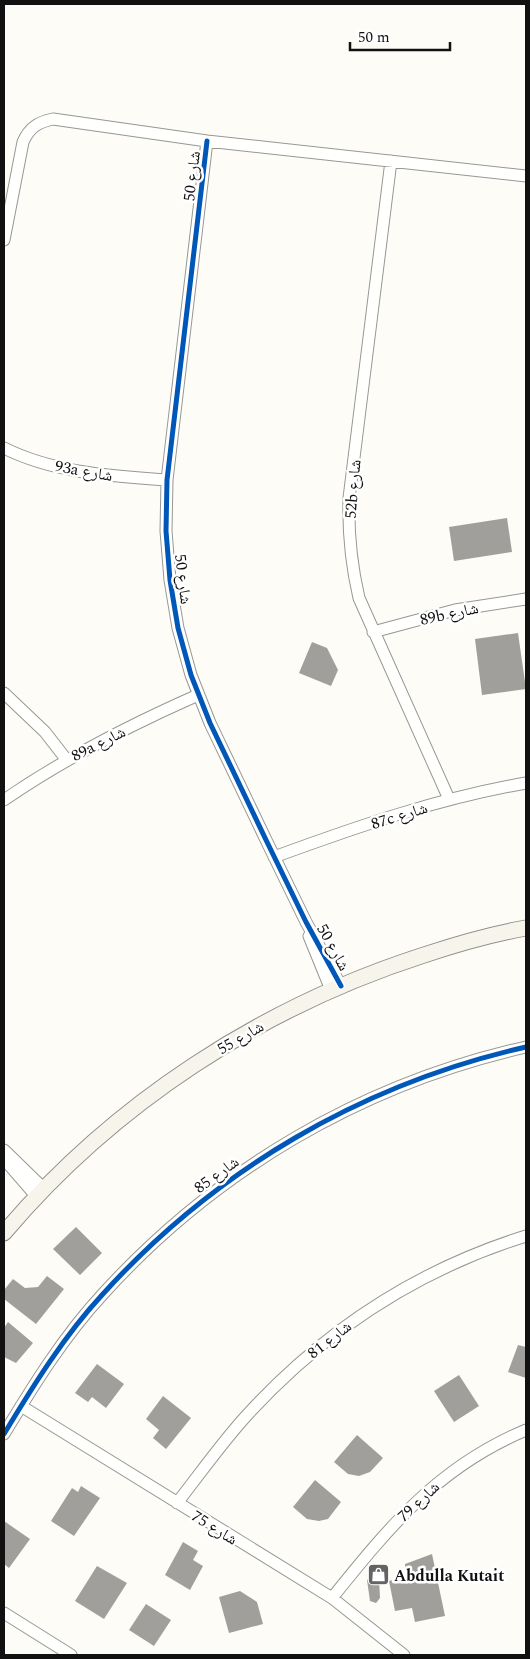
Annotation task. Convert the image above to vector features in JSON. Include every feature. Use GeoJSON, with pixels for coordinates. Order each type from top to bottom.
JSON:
{"type":"FeatureCollection","features":[{"type":"Feature","properties":{"kind":"street"},"geometry":{"type":"LineString","coordinates":[[4,240],[23,142],[27,133],[43,121],[53,119],[207,141],[526,176]]}},
{"type":"Feature","properties":{"kind":"street","name":"شارع 50"},"geometry":{"type":"LineString","coordinates":[[207,141],[167,480],[166,531],[170,580],[178,628],[198,695],[306,922],[311,943],[336,988]]}},
{"type":"Feature","properties":{"kind":"street","name":"52b شارع"},"geometry":{"type":"LineString","coordinates":[[391,161],[349,498],[348,531],[351,565],[359,598],[373,632],[449,799]]}},
{"type":"Feature","properties":{"kind":"street","name":"93a شارع"},"geometry":{"type":"LineString","coordinates":[[4,448],[61,468],[89,474],[167,480]]}},
{"type":"Feature","properties":{"kind":"street","name":"89b شارع"},"geometry":{"type":"LineString","coordinates":[[373,632],[455,610],[526,599]]}},
{"type":"Feature","properties":{"kind":"street"},"geometry":{"type":"LineString","coordinates":[[4,693],[44,732],[66,759]]}},
{"type":"Feature","properties":{"kind":"street","name":"89a شارع"},"geometry":{"type":"LineString","coordinates":[[4,800],[66,759],[109,736],[198,695]]}},
{"type":"Feature","properties":{"kind":"street","name":"87c شارع"},"geometry":{"type":"LineString","coordinates":[[274,857],[390,816],[449,799],[526,783]]}},
{"type":"Feature","properties":{"kind":"street","name":"شارع 55"},"geometry":{"type":"LineString","coordinates":[[4,1233],[40,1192],[104,1133],[172,1080],[220,1048],[270,1020],[336,988],[399,963],[459,944],[526,928]]}},
{"type":"Feature","properties":{"kind":"street","name":"شارع 85"},"geometry":{"type":"LineString","coordinates":[[4,1434],[64,1343],[101,1296],[139,1256],[180,1218],[223,1183],[309,1128],[367,1099],[428,1074],[491,1054],[526,1047]]}},
{"type":"Feature","properties":{"kind":"street"},"geometry":{"type":"LineString","coordinates":[[4,1150],[40,1192]]}},
{"type":"Feature","properties":{"kind":"street"},"geometry":{"type":"LineString","coordinates":[[4,1159],[40,1192]]}},
{"type":"Feature","properties":{"kind":"street","name":"شارع 81"},"geometry":{"type":"LineString","coordinates":[[177,1503],[246,1416],[284,1376],[320,1344],[400,1290],[459,1261],[526,1236]]}},
{"type":"Feature","properties":{"kind":"street","name":"شارع 75"},"geometry":{"type":"LineString","coordinates":[[21,1406],[332,1598],[404,1655]]}},
{"type":"Feature","properties":{"kind":"street","name":"شارع 79"},"geometry":{"type":"LineString","coordinates":[[332,1598],[380,1539],[424,1494],[469,1460],[526,1430]]}},
{"type":"Feature","properties":{"kind":"street"},"geometry":{"type":"LineString","coordinates":[[4,1613],[71,1655]]}},
{"type":"Feature","properties":{"kind":"building"},"geometry":{"type":"Polygon","coordinates":[[[507,518],[512,552],[454,561],[449,527],[507,518]]]}},
{"type":"Feature","properties":{"kind":"building"},"geometry":{"type":"Polygon","coordinates":[[[518,633],[526,689],[482,695],[475,639],[518,633]]]}},
{"type":"Feature","properties":{"kind":"building"},"geometry":{"type":"Polygon","coordinates":[[[312,642],[327,648],[338,670],[331,686],[299,673],[312,642]]]}},
{"type":"Feature","properties":{"kind":"building"},"geometry":{"type":"Polygon","coordinates":[[[76,1227],[102,1253],[80,1275],[53,1249],[76,1227]]]}},
{"type":"Feature","properties":{"kind":"building"},"geometry":{"type":"Polygon","coordinates":[[[47,1276],[64,1289],[36,1324],[4,1299],[4,1290],[13,1279],[25,1288],[38,1287],[47,1276]]]}},
{"type":"Feature","properties":{"kind":"building"},"geometry":{"type":"Polygon","coordinates":[[[8,1322],[33,1343],[16,1363],[4,1357],[4,1328],[8,1322]]]}},
{"type":"Feature","properties":{"kind":"building"},"geometry":{"type":"Polygon","coordinates":[[[518,1345],[526,1347],[526,1378],[508,1372],[518,1345]]]}},
{"type":"Feature","properties":{"kind":"building"},"geometry":{"type":"Polygon","coordinates":[[[97,1364],[124,1384],[106,1408],[92,1397],[88,1402],[75,1393],[97,1364]]]}},
{"type":"Feature","properties":{"kind":"building"},"geometry":{"type":"Polygon","coordinates":[[[459,1375],[479,1406],[454,1422],[434,1391],[459,1375]]]}},
{"type":"Feature","properties":{"kind":"building"},"geometry":{"type":"Polygon","coordinates":[[[163,1396],[191,1418],[166,1449],[153,1438],[159,1430],[146,1419],[163,1396]]]}},
{"type":"Feature","properties":{"kind":"building"},"geometry":{"type":"Polygon","coordinates":[[[357,1435],[383,1458],[370,1472],[359,1476],[348,1474],[334,1462],[357,1435]]]}},
{"type":"Feature","properties":{"kind":"building"},"geometry":{"type":"Polygon","coordinates":[[[315,1480],[341,1502],[328,1519],[319,1521],[307,1519],[293,1507],[315,1480]]]}},
{"type":"Feature","properties":{"kind":"building"},"geometry":{"type":"Polygon","coordinates":[[[81,1486],[100,1498],[74,1536],[51,1521],[72,1488],[78,1492],[81,1486]]]}},
{"type":"Feature","properties":{"kind":"building"},"geometry":{"type":"Polygon","coordinates":[[[4,1521],[30,1539],[9,1568],[4,1564],[4,1521]]]}},
{"type":"Feature","properties":{"kind":"building"},"geometry":{"type":"Polygon","coordinates":[[[183,1542],[198,1551],[193,1560],[203,1566],[190,1590],[165,1575],[183,1542]]]}},
{"type":"Feature","properties":{"kind":"building"},"geometry":{"type":"Polygon","coordinates":[[[432,1554],[445,1616],[415,1622],[412,1608],[395,1611],[389,1581],[405,1576],[405,1564],[432,1554]]]}},
{"type":"Feature","properties":{"kind":"building"},"geometry":{"type":"Polygon","coordinates":[[[97,1566],[127,1583],[104,1619],[75,1601],[97,1566]]]}},
{"type":"Feature","properties":{"kind":"building"},"geometry":{"type":"Polygon","coordinates":[[[374,1573],[379,1578],[380,1598],[376,1603],[370,1601],[367,1580],[374,1573]]]}},
{"type":"Feature","properties":{"kind":"building"},"geometry":{"type":"Polygon","coordinates":[[[240,1591],[257,1602],[263,1624],[229,1633],[219,1597],[240,1591]]]}},
{"type":"Feature","properties":{"kind":"building"},"geometry":{"type":"Polygon","coordinates":[[[146,1604],[171,1620],[154,1646],[129,1630],[146,1604]]]}},
{"type":"Feature","properties":{"kind":"cycle path"},"geometry":{"type":"LineString","coordinates":[[207,141],[167,480],[166,531],[170,580],[178,628],[191,675],[210,723],[306,922],[341,986]]}},
{"type":"Feature","properties":{"kind":"cycle path"},"geometry":{"type":"LineString","coordinates":[[4,1434],[62,1344],[102,1295],[146,1250],[193,1209],[243,1171],[295,1138],[350,1109],[406,1084],[465,1063],[526,1047]]}},
{"type":"Feature","properties":{"kind":"place","name":"Abdulla Kutait"},"geometry":{"type":"Point","coordinates":[378,1575]}}]}
